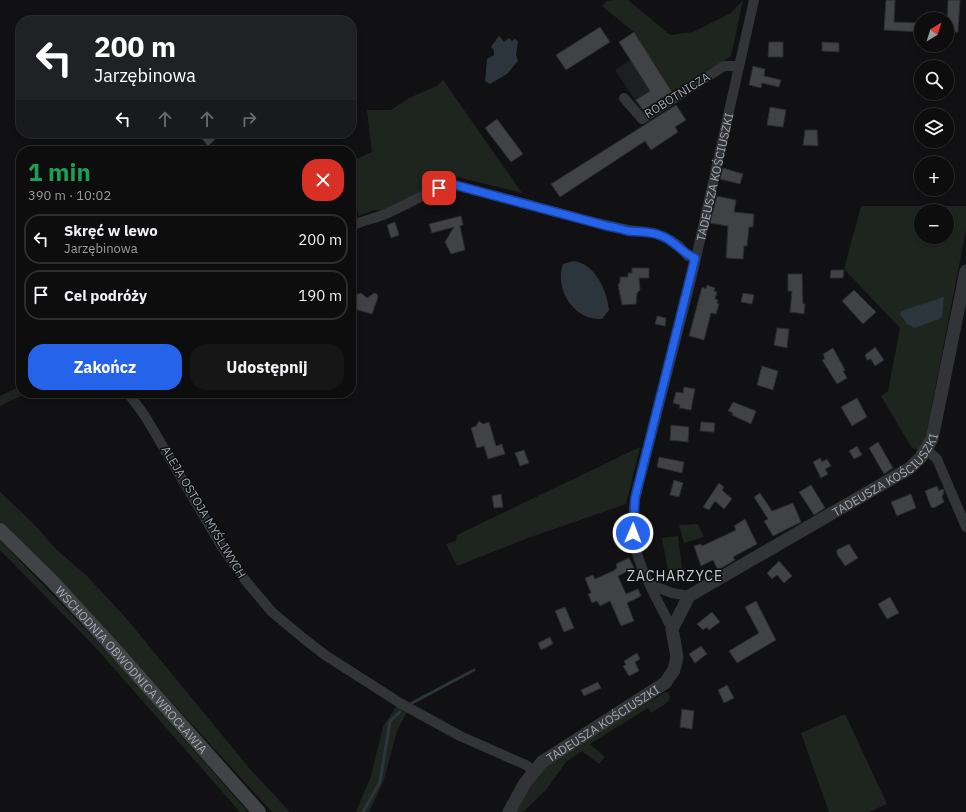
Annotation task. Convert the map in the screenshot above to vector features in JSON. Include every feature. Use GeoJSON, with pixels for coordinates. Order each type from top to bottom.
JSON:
{"type":"FeatureCollection","features":[{"type":"Feature","properties":{"kind":"main road","name":"WSCHODNIA OBWODNICA WROCŁAWIA"},"geometry":{"type":"LineString","coordinates":[[0,530],[52,581],[110,644],[259,812]]}},
{"type":"Feature","properties":{"kind":"street","name":"TADEUSZA KOŚCIUSZKI"},"geometry":{"type":"LineString","coordinates":[[509,812],[525,783],[534,771],[557,751],[665,683],[674,670],[677,657],[676,642],[672,629],[635,547],[633,517],[635,498],[695,258],[754,0]]}},
{"type":"Feature","properties":{"kind":"street","name":"ROBOTNICZA"},"geometry":{"type":"LineString","coordinates":[[624,98],[642,119],[724,66],[738,66]]}},
{"type":"Feature","properties":{"kind":"street"},"geometry":{"type":"LineString","coordinates":[[356,224],[384,215],[439,188],[455,185],[603,225],[654,233],[670,240],[679,246],[688,256],[695,258]]}},
{"type":"Feature","properties":{"kind":"street","name":"TADEUSZA KOŚCIUSZKI"},"geometry":{"type":"LineString","coordinates":[[689,596],[910,468],[919,460],[927,450],[932,438],[966,271]]}},
{"type":"Feature","properties":{"kind":"street","name":"ALEJA OSTOJA MYŚLIWYCH"},"geometry":{"type":"LineString","coordinates":[[132,398],[145,416],[222,547],[245,580],[272,612],[325,655],[400,703],[460,736],[526,765],[534,771]]}},
{"type":"Feature","properties":{"kind":"street"},"geometry":{"type":"LineString","coordinates":[[927,450],[937,458],[966,527]]}},
{"type":"Feature","properties":{"kind":"street"},"geometry":{"type":"LineString","coordinates":[[651,585],[672,593],[689,596],[672,629]]}},
{"type":"Feature","properties":{"kind":"shaded area"},"geometry":{"type":"Polygon","coordinates":[[[628,0],[670,35],[693,32],[731,13],[743,0],[731,56],[673,92],[634,32],[602,6],[607,1],[628,0]]]}},
{"type":"Feature","properties":{"kind":"shaded area"},"geometry":{"type":"Polygon","coordinates":[[[634,32],[673,92],[643,112],[615,70],[630,60],[619,43],[634,32]]]}},
{"type":"Feature","properties":{"kind":"shaded area"},"geometry":{"type":"Polygon","coordinates":[[[499,36],[504,42],[509,38],[512,41],[515,39],[518,41],[516,55],[518,61],[507,74],[490,84],[485,81],[487,59],[494,55],[494,50],[491,47],[499,36]]]}},
{"type":"Feature","properties":{"kind":"shaded area"},"geometry":{"type":"Polygon","coordinates":[[[443,80],[522,193],[457,177],[387,211],[373,210],[359,216],[356,205],[356,159],[372,152],[367,110],[391,110],[409,98],[437,86],[443,80]]]}},
{"type":"Feature","properties":{"kind":"shaded area"},"geometry":{"type":"Polygon","coordinates":[[[861,206],[914,206],[914,244],[954,244],[954,206],[966,206],[966,230],[925,441],[918,450],[912,448],[881,396],[888,391],[900,328],[844,269],[861,206]]]}},
{"type":"Feature","properties":{"kind":"shaded area"},"geometry":{"type":"Polygon","coordinates":[[[574,261],[588,267],[603,286],[609,310],[602,319],[583,315],[575,309],[564,293],[561,283],[563,264],[574,261]]]}},
{"type":"Feature","properties":{"kind":"shaded area"},"geometry":{"type":"Polygon","coordinates":[[[944,297],[942,317],[939,319],[915,328],[907,324],[900,314],[901,311],[944,297]]]}},
{"type":"Feature","properties":{"kind":"shaded area"},"geometry":{"type":"Polygon","coordinates":[[[16,388],[17,398],[0,406],[0,396],[16,388]]]}},
{"type":"Feature","properties":{"kind":"shaded area"},"geometry":{"type":"Polygon","coordinates":[[[640,447],[626,504],[528,538],[457,566],[446,544],[456,541],[457,535],[640,447]]]}},
{"type":"Feature","properties":{"kind":"shaded area"},"geometry":{"type":"Polygon","coordinates":[[[0,492],[32,522],[57,550],[87,576],[126,618],[250,769],[290,812],[272,812],[73,594],[0,522],[0,492]]]}},
{"type":"Feature","properties":{"kind":"shaded area"},"geometry":{"type":"Polygon","coordinates":[[[698,524],[704,537],[684,543],[679,525],[698,524]]]}},
{"type":"Feature","properties":{"kind":"shaded area"},"geometry":{"type":"Polygon","coordinates":[[[678,536],[682,569],[668,571],[662,538],[678,536]]]}},
{"type":"Feature","properties":{"kind":"shaded area"},"geometry":{"type":"Polygon","coordinates":[[[0,540],[118,663],[248,812],[240,812],[97,649],[0,550],[0,540]]]}},
{"type":"Feature","properties":{"kind":"shaded area"},"geometry":{"type":"Polygon","coordinates":[[[665,692],[669,693],[670,697],[668,702],[651,713],[648,708],[590,744],[605,757],[599,764],[582,751],[566,762],[545,791],[523,812],[515,812],[524,794],[548,763],[665,692]]]}},
{"type":"Feature","properties":{"kind":"shaded area"},"geometry":{"type":"Polygon","coordinates":[[[397,706],[407,712],[397,731],[383,783],[369,812],[356,812],[371,776],[383,726],[397,706]]]}},
{"type":"Feature","properties":{"kind":"shaded area"},"geometry":{"type":"Polygon","coordinates":[[[845,714],[887,804],[869,812],[829,812],[801,733],[845,714]]]}},
{"type":"Feature","properties":{"kind":"building"},"geometry":{"type":"Polygon","coordinates":[[[886,0],[895,0],[894,22],[914,23],[914,32],[884,30],[886,0]]]}},
{"type":"Feature","properties":{"kind":"building"},"geometry":{"type":"Polygon","coordinates":[[[948,0],[960,0],[958,32],[954,32],[954,12],[948,12],[948,0]]]}},
{"type":"Feature","properties":{"kind":"building"},"geometry":{"type":"Polygon","coordinates":[[[600,27],[610,42],[566,70],[556,55],[600,27]]]}},
{"type":"Feature","properties":{"kind":"building"},"geometry":{"type":"Polygon","coordinates":[[[634,32],[672,92],[643,110],[636,100],[650,91],[619,42],[634,32]]]}},
{"type":"Feature","properties":{"kind":"building"},"geometry":{"type":"Polygon","coordinates":[[[769,42],[783,42],[783,57],[768,57],[769,42]]]}},
{"type":"Feature","properties":{"kind":"building"},"geometry":{"type":"Polygon","coordinates":[[[822,42],[839,43],[839,52],[822,51],[822,42]]]}},
{"type":"Feature","properties":{"kind":"building"},"geometry":{"type":"Polygon","coordinates":[[[753,66],[765,69],[764,76],[781,80],[779,87],[762,83],[761,88],[749,85],[753,66]]]}},
{"type":"Feature","properties":{"kind":"building"},"geometry":{"type":"Polygon","coordinates":[[[676,105],[686,120],[675,127],[678,132],[651,150],[645,141],[560,197],[551,184],[676,105]]]}},
{"type":"Feature","properties":{"kind":"building"},"geometry":{"type":"Polygon","coordinates":[[[770,107],[786,110],[783,127],[767,125],[770,107]]]}},
{"type":"Feature","properties":{"kind":"building"},"geometry":{"type":"Polygon","coordinates":[[[497,119],[523,154],[511,162],[485,128],[497,119]]]}},
{"type":"Feature","properties":{"kind":"building"},"geometry":{"type":"Polygon","coordinates":[[[805,130],[817,130],[818,146],[803,145],[805,130]]]}},
{"type":"Feature","properties":{"kind":"building"},"geometry":{"type":"Polygon","coordinates":[[[201,138],[217,138],[208,146],[201,138]]]}},
{"type":"Feature","properties":{"kind":"building"},"geometry":{"type":"Polygon","coordinates":[[[723,168],[743,174],[740,184],[720,179],[723,168]]]}},
{"type":"Feature","properties":{"kind":"building"},"geometry":{"type":"Polygon","coordinates":[[[717,196],[736,200],[734,212],[754,214],[753,227],[749,227],[747,246],[744,246],[743,259],[726,258],[728,226],[710,223],[717,196]]]}},
{"type":"Feature","properties":{"kind":"building"},"geometry":{"type":"Polygon","coordinates":[[[461,216],[463,225],[460,226],[465,250],[451,254],[445,242],[454,227],[432,233],[429,224],[461,216]]]}},
{"type":"Feature","properties":{"kind":"building"},"geometry":{"type":"Polygon","coordinates":[[[395,222],[399,235],[391,238],[387,225],[395,222]]]}},
{"type":"Feature","properties":{"kind":"building"},"geometry":{"type":"Polygon","coordinates":[[[632,268],[649,268],[649,278],[639,278],[640,290],[637,293],[636,304],[622,305],[618,285],[620,282],[620,277],[628,277],[628,273],[632,273],[632,268]]]}},
{"type":"Feature","properties":{"kind":"building"},"geometry":{"type":"Polygon","coordinates":[[[831,270],[844,270],[843,278],[830,278],[831,270]]]}},
{"type":"Feature","properties":{"kind":"building"},"geometry":{"type":"Polygon","coordinates":[[[788,274],[802,274],[803,304],[805,304],[804,314],[790,312],[792,291],[788,291],[788,274]]]}},
{"type":"Feature","properties":{"kind":"building"},"geometry":{"type":"Polygon","coordinates":[[[707,285],[715,288],[714,291],[717,292],[715,299],[718,300],[717,303],[719,304],[716,314],[711,313],[704,340],[689,336],[702,287],[706,289],[707,285]]]}},
{"type":"Feature","properties":{"kind":"building"},"geometry":{"type":"Polygon","coordinates":[[[854,290],[876,312],[863,324],[842,301],[854,290]]]}},
{"type":"Feature","properties":{"kind":"building"},"geometry":{"type":"Polygon","coordinates":[[[361,293],[367,298],[374,293],[377,294],[378,297],[372,314],[356,309],[356,295],[361,293]]]}},
{"type":"Feature","properties":{"kind":"building"},"geometry":{"type":"Polygon","coordinates":[[[743,293],[754,295],[752,304],[741,302],[743,293]]]}},
{"type":"Feature","properties":{"kind":"building"},"geometry":{"type":"Polygon","coordinates":[[[657,316],[666,318],[665,326],[655,324],[657,316]]]}},
{"type":"Feature","properties":{"kind":"building"},"geometry":{"type":"Polygon","coordinates":[[[777,328],[789,329],[787,348],[774,345],[777,328]]]}},
{"type":"Feature","properties":{"kind":"building"},"geometry":{"type":"Polygon","coordinates":[[[875,347],[884,360],[875,366],[871,359],[867,360],[865,355],[875,347]]]}},
{"type":"Feature","properties":{"kind":"building"},"geometry":{"type":"Polygon","coordinates":[[[833,348],[845,370],[843,371],[847,378],[837,384],[822,360],[825,359],[823,354],[833,348]]]}},
{"type":"Feature","properties":{"kind":"building"},"geometry":{"type":"Polygon","coordinates":[[[762,366],[778,371],[773,390],[757,385],[762,366]]]}},
{"type":"Feature","properties":{"kind":"building"},"geometry":{"type":"Polygon","coordinates":[[[684,387],[695,389],[691,410],[679,408],[680,405],[673,403],[676,392],[683,393],[684,387]]]}},
{"type":"Feature","properties":{"kind":"building"},"geometry":{"type":"Polygon","coordinates":[[[857,398],[867,417],[852,426],[841,407],[857,398]]]}},
{"type":"Feature","properties":{"kind":"building"},"geometry":{"type":"Polygon","coordinates":[[[733,402],[756,411],[751,424],[732,415],[733,413],[728,411],[733,402]]]}},
{"type":"Feature","properties":{"kind":"building"},"geometry":{"type":"Polygon","coordinates":[[[479,421],[483,424],[489,422],[496,446],[502,444],[505,454],[488,459],[484,446],[477,448],[471,428],[476,426],[479,421]]]}},
{"type":"Feature","properties":{"kind":"building"},"geometry":{"type":"Polygon","coordinates":[[[701,422],[715,423],[714,432],[700,431],[701,422]]]}},
{"type":"Feature","properties":{"kind":"building"},"geometry":{"type":"Polygon","coordinates":[[[671,425],[689,427],[688,442],[670,440],[671,425]]]}},
{"type":"Feature","properties":{"kind":"building"},"geometry":{"type":"Polygon","coordinates":[[[878,442],[893,468],[884,474],[869,448],[878,442]]]}},
{"type":"Feature","properties":{"kind":"building"},"geometry":{"type":"Polygon","coordinates":[[[857,446],[862,455],[854,459],[849,451],[857,446]]]}},
{"type":"Feature","properties":{"kind":"building"},"geometry":{"type":"Polygon","coordinates":[[[524,450],[529,463],[520,466],[515,453],[524,450]]]}},
{"type":"Feature","properties":{"kind":"building"},"geometry":{"type":"Polygon","coordinates":[[[659,457],[684,462],[682,473],[657,467],[659,457]]]}},
{"type":"Feature","properties":{"kind":"building"},"geometry":{"type":"Polygon","coordinates":[[[820,458],[822,462],[827,459],[831,466],[825,469],[828,474],[821,478],[813,462],[820,458]]]}},
{"type":"Feature","properties":{"kind":"building"},"geometry":{"type":"Polygon","coordinates":[[[674,480],[683,483],[679,497],[670,495],[674,480]]]}},
{"type":"Feature","properties":{"kind":"building"},"geometry":{"type":"Polygon","coordinates":[[[719,483],[724,487],[722,490],[732,499],[724,509],[715,501],[709,510],[703,507],[719,483]]]}},
{"type":"Feature","properties":{"kind":"building"},"geometry":{"type":"Polygon","coordinates":[[[811,485],[825,508],[814,515],[799,492],[811,485]]]}},
{"type":"Feature","properties":{"kind":"building"},"geometry":{"type":"Polygon","coordinates":[[[937,486],[939,491],[943,489],[944,492],[942,497],[944,502],[934,508],[931,507],[925,491],[937,486]]]}},
{"type":"Feature","properties":{"kind":"building"},"geometry":{"type":"Polygon","coordinates":[[[760,493],[772,511],[793,503],[801,522],[773,536],[764,521],[768,519],[754,497],[760,493]]]}},
{"type":"Feature","properties":{"kind":"building"},"geometry":{"type":"Polygon","coordinates":[[[501,494],[503,507],[494,508],[492,496],[501,494]]]}},
{"type":"Feature","properties":{"kind":"building"},"geometry":{"type":"Polygon","coordinates":[[[911,494],[916,508],[897,516],[891,502],[911,494]]]}},
{"type":"Feature","properties":{"kind":"building"},"geometry":{"type":"Polygon","coordinates":[[[745,519],[757,544],[733,557],[735,560],[718,570],[713,560],[701,566],[694,546],[701,544],[702,546],[736,530],[734,526],[745,519]]]}},
{"type":"Feature","properties":{"kind":"building"},"geometry":{"type":"Polygon","coordinates":[[[849,544],[858,558],[845,566],[837,554],[837,550],[849,544]]]}},
{"type":"Feature","properties":{"kind":"building"},"geometry":{"type":"Polygon","coordinates":[[[629,558],[634,568],[618,576],[626,594],[638,589],[641,596],[627,603],[634,621],[621,626],[610,601],[600,606],[597,601],[592,603],[588,594],[591,593],[585,578],[593,575],[595,579],[613,571],[617,568],[616,564],[629,558]]]}},
{"type":"Feature","properties":{"kind":"building"},"geometry":{"type":"Polygon","coordinates":[[[779,561],[792,576],[784,583],[777,575],[772,579],[767,573],[779,561]]]}},
{"type":"Feature","properties":{"kind":"building"},"geometry":{"type":"Polygon","coordinates":[[[890,597],[899,613],[887,619],[878,604],[890,597]]]}},
{"type":"Feature","properties":{"kind":"building"},"geometry":{"type":"Polygon","coordinates":[[[756,601],[776,640],[737,663],[729,651],[759,633],[745,607],[756,601]]]}},
{"type":"Feature","properties":{"kind":"building"},"geometry":{"type":"Polygon","coordinates":[[[565,607],[574,628],[564,632],[555,611],[565,607]]]}},
{"type":"Feature","properties":{"kind":"building"},"geometry":{"type":"Polygon","coordinates":[[[712,612],[720,622],[709,630],[707,627],[703,630],[697,624],[712,612]]]}},
{"type":"Feature","properties":{"kind":"building"},"geometry":{"type":"Polygon","coordinates":[[[550,637],[553,644],[541,650],[538,643],[550,637]]]}},
{"type":"Feature","properties":{"kind":"building"},"geometry":{"type":"Polygon","coordinates":[[[701,646],[707,654],[695,663],[689,654],[701,646]]]}},
{"type":"Feature","properties":{"kind":"building"},"geometry":{"type":"Polygon","coordinates":[[[637,653],[640,659],[635,662],[639,671],[629,676],[623,666],[626,665],[624,661],[637,653]]]}},
{"type":"Feature","properties":{"kind":"building"},"geometry":{"type":"Polygon","coordinates":[[[598,682],[601,688],[584,696],[581,690],[598,682]]]}},
{"type":"Feature","properties":{"kind":"building"},"geometry":{"type":"Polygon","coordinates":[[[727,685],[734,698],[724,703],[718,690],[727,685]]]}},
{"type":"Feature","properties":{"kind":"building"},"geometry":{"type":"Polygon","coordinates":[[[682,709],[694,711],[692,729],[680,727],[682,709]]]}},
{"type":"Feature","properties":{"kind":"waterway"},"geometry":{"type":"LineString","coordinates":[[412,703],[474,670]]}},
{"type":"Feature","properties":{"kind":"waterway"},"geometry":{"type":"LineString","coordinates":[[363,812],[380,782],[390,721],[400,712]]}},
{"type":"Feature","properties":{"kind":"district","name":"ZACHARZYCE"},"geometry":{"type":"Point","coordinates":[675,576]}},
{"type":"Feature","properties":{"kind":"route"},"geometry":{"type":"LineString","coordinates":[[439,188],[455,185],[523,202],[607,226],[654,233],[670,240],[679,246],[688,256],[695,258],[692,276],[657,417],[635,498],[633,533]]}}]}
